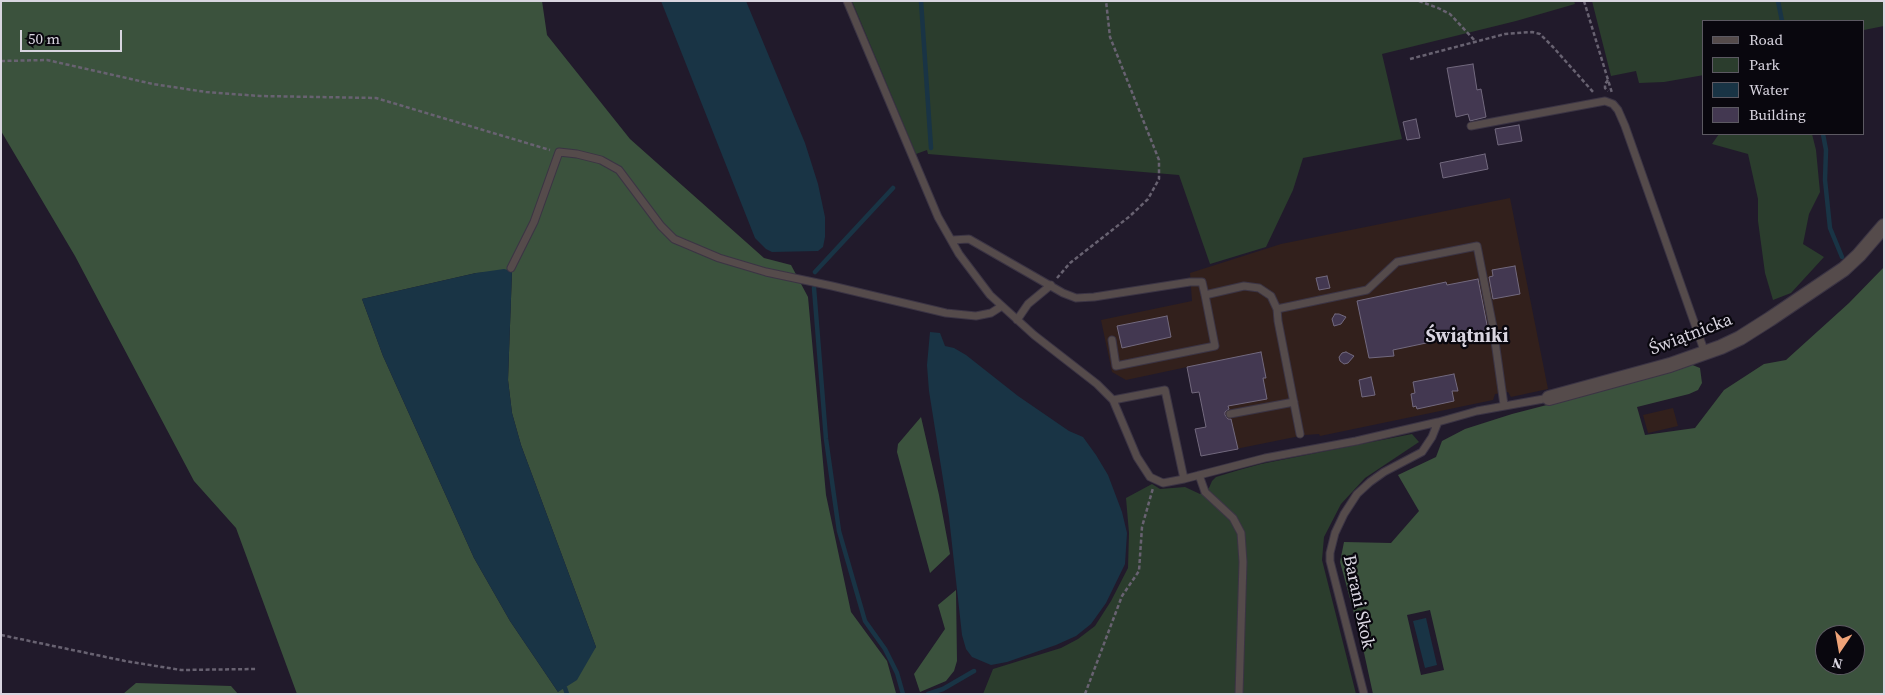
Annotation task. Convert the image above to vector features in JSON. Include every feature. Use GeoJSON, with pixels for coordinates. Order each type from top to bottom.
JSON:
{"type":"FeatureCollection","features":[{"type":"Feature","properties":{"kind":"street","name":"Świątnicka"},"geometry":{"type":"LineString","coordinates":[[1549,398],[1618,380],[1705,353],[1740,338],[1770,320],[1844,269],[1884,226]]}},
{"type":"Feature","properties":{"kind":"lane"},"geometry":{"type":"LineString","coordinates":[[847,1],[938,217],[959,254],[990,295],[1034,336],[1097,384],[1113,400],[1137,457],[1150,477],[1164,483],[1265,458],[1356,441],[1438,422]]}},
{"type":"Feature","properties":{"kind":"lane"},"geometry":{"type":"LineString","coordinates":[[1471,126],[1605,101],[1613,104],[1618,110],[1625,126],[1705,353]]}},
{"type":"Feature","properties":{"kind":"lane"},"geometry":{"type":"LineString","coordinates":[[511,268],[534,222],[559,152],[600,160],[619,170],[661,226],[674,239],[719,258],[766,272],[946,313],[976,316],[991,313],[1002,306]]}},
{"type":"Feature","properties":{"kind":"lane"},"geometry":{"type":"LineString","coordinates":[[952,240],[969,239],[1063,293],[1076,298],[1094,297],[1190,282],[1202,282],[1215,346],[1116,366],[1112,340]]}},
{"type":"Feature","properties":{"kind":"lane"},"geometry":{"type":"LineString","coordinates":[[1277,309],[1367,290],[1397,262],[1477,246],[1493,328],[1504,405]]}},
{"type":"Feature","properties":{"kind":"lane"},"geometry":{"type":"LineString","coordinates":[[1017,320],[1028,304],[1051,285]]}},
{"type":"Feature","properties":{"kind":"lane"},"geometry":{"type":"LineString","coordinates":[[1205,295],[1244,286],[1259,288],[1272,296],[1277,309],[1300,434]]}},
{"type":"Feature","properties":{"kind":"lane"},"geometry":{"type":"LineString","coordinates":[[1113,400],[1165,390],[1184,479]]}},
{"type":"Feature","properties":{"kind":"lane","name":"Świątnicka"},"geometry":{"type":"LineString","coordinates":[[1438,422],[1477,410],[1549,398]]}},
{"type":"Feature","properties":{"kind":"lane"},"geometry":{"type":"LineString","coordinates":[[1230,414],[1294,402]]}},
{"type":"Feature","properties":{"kind":"lane","name":"Barani Skok"},"geometry":{"type":"LineString","coordinates":[[1364,694],[1330,561],[1330,552],[1335,533],[1357,494],[1384,472],[1422,452],[1432,437],[1438,422]]}},
{"type":"Feature","properties":{"kind":"lane"},"geometry":{"type":"LineString","coordinates":[[1199,475],[1205,492],[1233,518],[1241,533],[1243,562],[1239,694]]}},
{"type":"Feature","properties":{"kind":"path"},"geometry":{"type":"LineString","coordinates":[[1051,285],[1070,263],[1130,216],[1148,199],[1159,179],[1160,160],[1110,37],[1106,1]]}},
{"type":"Feature","properties":{"kind":"path"},"geometry":{"type":"LineString","coordinates":[[1419,1],[1450,14],[1476,42]]}},
{"type":"Feature","properties":{"kind":"path"},"geometry":{"type":"LineString","coordinates":[[1584,1],[1614,97],[1613,104]]}},
{"type":"Feature","properties":{"kind":"path"},"geometry":{"type":"LineString","coordinates":[[1410,59],[1523,31],[1532,32],[1540,34],[1590,90],[1605,101]]}},
{"type":"Feature","properties":{"kind":"path"},"geometry":{"type":"LineString","coordinates":[[1,61],[47,60],[153,84],[206,92],[260,96],[376,98],[559,152]]}},
{"type":"Feature","properties":{"kind":"path"},"geometry":{"type":"LineString","coordinates":[[1608,80],[1605,88],[1612,91]]}},
{"type":"Feature","properties":{"kind":"path"},"geometry":{"type":"LineString","coordinates":[[1085,694],[1122,596],[1139,571],[1142,527],[1156,479]]}},
{"type":"Feature","properties":{"kind":"path"},"geometry":{"type":"LineString","coordinates":[[1,634],[125,661],[182,670],[256,669]]}},
{"type":"Feature","properties":{"kind":"shaded area"},"geometry":{"type":"Polygon","coordinates":[[[1510,198],[1548,389],[1511,397],[1508,392],[1495,394],[1493,400],[1320,436],[1319,434],[1305,435],[1201,456],[1195,429],[1206,427],[1199,392],[1192,393],[1187,367],[1126,380],[1112,372],[1101,320],[1192,301],[1190,273],[1281,244],[1510,198]]]}},
{"type":"Feature","properties":{"kind":"shaded area"},"geometry":{"type":"Polygon","coordinates":[[[1673,408],[1678,426],[1648,433],[1643,415],[1673,408]]]}},
{"type":"Feature","properties":{"kind":"green space"},"geometry":{"type":"Polygon","coordinates":[[[1,1],[542,1],[547,35],[630,139],[764,258],[791,265],[808,297],[826,495],[851,612],[887,661],[896,693],[297,694],[236,528],[194,481],[75,256],[1,131],[1,1]],[[512,271],[476,273],[362,299],[383,356],[474,558],[510,621],[558,692],[596,647],[521,445],[512,413],[508,380],[512,271]]]}},
{"type":"Feature","properties":{"kind":"green space"},"geometry":{"type":"Polygon","coordinates":[[[852,1],[1574,1],[1575,4],[1516,21],[1382,54],[1402,139],[1303,158],[1293,190],[1266,247],[1210,264],[1179,175],[928,154],[927,150],[916,154],[852,1]]]}},
{"type":"Feature","properties":{"kind":"green space"},"geometry":{"type":"Polygon","coordinates":[[[1592,1],[1884,1],[1884,26],[1865,30],[1865,20],[1702,20],[1702,75],[1664,82],[1639,83],[1636,71],[1611,76],[1592,1]]]}},
{"type":"Feature","properties":{"kind":"green space"},"geometry":{"type":"Polygon","coordinates":[[[1718,135],[1812,135],[1816,150],[1820,192],[1809,214],[1803,244],[1824,257],[1791,293],[1773,300],[1765,273],[1758,221],[1758,199],[1748,154],[1712,144],[1718,135]]]}},
{"type":"Feature","properties":{"kind":"green space"},"geometry":{"type":"Polygon","coordinates":[[[1884,267],[1884,694],[1373,694],[1361,639],[1340,562],[1344,542],[1391,543],[1419,511],[1398,475],[1436,457],[1442,441],[1465,429],[1690,364],[1700,368],[1702,383],[1698,390],[1637,407],[1645,435],[1695,428],[1724,390],[1764,364],[1786,360],[1849,303],[1884,267]],[[1430,610],[1407,615],[1421,675],[1444,670],[1430,610]]]}},
{"type":"Feature","properties":{"kind":"green space"},"geometry":{"type":"Polygon","coordinates":[[[921,417],[950,554],[930,573],[897,452],[898,444],[921,417]]]}},
{"type":"Feature","properties":{"kind":"green space"},"geometry":{"type":"Polygon","coordinates":[[[1412,434],[1419,442],[1365,478],[1341,504],[1324,537],[1322,560],[1356,694],[983,694],[993,669],[1061,648],[1078,639],[1095,626],[1111,601],[1128,568],[1129,533],[1126,498],[1152,484],[1160,489],[1185,487],[1200,494],[1209,488],[1216,477],[1239,470],[1412,434]]]}},
{"type":"Feature","properties":{"kind":"green space"},"geometry":{"type":"Polygon","coordinates":[[[956,590],[957,661],[954,671],[946,681],[920,692],[914,674],[945,629],[938,605],[956,590]]]}},
{"type":"Feature","properties":{"kind":"green space"},"geometry":{"type":"Polygon","coordinates":[[[136,683],[231,686],[238,694],[123,694],[136,683]]]}},
{"type":"Feature","properties":{"kind":"water"},"geometry":{"type":"Polygon","coordinates":[[[661,1],[746,1],[805,143],[818,184],[825,217],[825,237],[823,247],[818,251],[772,252],[755,238],[661,1]]]}},
{"type":"Feature","properties":{"kind":"water"},"geometry":{"type":"Polygon","coordinates":[[[504,269],[512,271],[508,380],[512,413],[521,445],[596,647],[577,680],[558,692],[510,621],[474,558],[383,356],[362,299],[476,273],[504,269]]]}},
{"type":"Feature","properties":{"kind":"water"},"geometry":{"type":"Polygon","coordinates":[[[930,332],[940,333],[945,346],[954,348],[966,355],[1018,396],[1069,431],[1083,437],[1108,475],[1122,512],[1127,533],[1125,564],[1106,603],[1091,624],[1076,636],[1007,662],[991,665],[972,657],[966,649],[962,635],[949,517],[929,391],[927,365],[930,332]]]}},
{"type":"Feature","properties":{"kind":"water"},"geometry":{"type":"Polygon","coordinates":[[[1426,618],[1437,665],[1425,668],[1413,621],[1426,618]]]}},
{"type":"Feature","properties":{"kind":"building"},"geometry":{"type":"Polygon","coordinates":[[[1473,64],[1477,90],[1481,89],[1486,117],[1470,121],[1468,114],[1456,117],[1447,68],[1473,64]]]}},
{"type":"Feature","properties":{"kind":"building"},"geometry":{"type":"Polygon","coordinates":[[[1416,119],[1420,138],[1407,140],[1403,122],[1416,119]]]}},
{"type":"Feature","properties":{"kind":"building"},"geometry":{"type":"Polygon","coordinates":[[[1519,125],[1522,141],[1498,145],[1495,129],[1519,125]]]}},
{"type":"Feature","properties":{"kind":"building"},"geometry":{"type":"Polygon","coordinates":[[[1485,154],[1488,169],[1443,178],[1440,163],[1485,154]]]}},
{"type":"Feature","properties":{"kind":"building"},"geometry":{"type":"Polygon","coordinates":[[[1515,266],[1520,294],[1493,299],[1489,277],[1493,276],[1492,270],[1515,266]]]}},
{"type":"Feature","properties":{"kind":"building"},"geometry":{"type":"Polygon","coordinates":[[[1327,276],[1330,288],[1319,290],[1316,278],[1327,276]]]}},
{"type":"Feature","properties":{"kind":"building"},"geometry":{"type":"Polygon","coordinates":[[[1478,279],[1488,330],[1393,350],[1394,356],[1369,358],[1357,301],[1446,282],[1447,285],[1478,279]]]}},
{"type":"Feature","properties":{"kind":"building"},"geometry":{"type":"Polygon","coordinates":[[[1335,314],[1346,317],[1341,324],[1334,326],[1332,319],[1335,314]]]}},
{"type":"Feature","properties":{"kind":"building"},"geometry":{"type":"Polygon","coordinates":[[[1167,316],[1171,337],[1122,348],[1117,326],[1167,316]]]}},
{"type":"Feature","properties":{"kind":"building"},"geometry":{"type":"Polygon","coordinates":[[[1261,352],[1266,378],[1263,378],[1267,399],[1228,406],[1229,409],[1225,412],[1225,415],[1228,419],[1231,419],[1238,449],[1201,456],[1195,429],[1206,427],[1199,392],[1192,393],[1187,367],[1261,352]]]}},
{"type":"Feature","properties":{"kind":"building"},"geometry":{"type":"Polygon","coordinates":[[[1346,352],[1354,356],[1348,363],[1344,364],[1340,361],[1339,357],[1342,353],[1346,352]]]}},
{"type":"Feature","properties":{"kind":"building"},"geometry":{"type":"Polygon","coordinates":[[[1454,374],[1458,391],[1452,391],[1454,401],[1417,409],[1416,406],[1413,407],[1411,394],[1415,393],[1413,382],[1454,374]]]}},
{"type":"Feature","properties":{"kind":"building"},"geometry":{"type":"Polygon","coordinates":[[[1371,377],[1375,395],[1362,397],[1359,380],[1371,377]]]}},
{"type":"Feature","properties":{"kind":"waterway"},"geometry":{"type":"LineString","coordinates":[[921,1],[931,148]]}},
{"type":"Feature","properties":{"kind":"waterway"},"geometry":{"type":"LineString","coordinates":[[1778,1],[1782,20]]}},
{"type":"Feature","properties":{"kind":"waterway"},"geometry":{"type":"LineString","coordinates":[[1823,135],[1826,150],[1825,180],[1830,228],[1842,257]]}},
{"type":"Feature","properties":{"kind":"waterway"},"geometry":{"type":"LineString","coordinates":[[815,272],[893,188]]}},
{"type":"Feature","properties":{"kind":"waterway"},"geometry":{"type":"LineString","coordinates":[[814,288],[826,439],[839,531],[865,621],[885,649],[897,673],[903,694]]}},
{"type":"Feature","properties":{"kind":"waterway"},"geometry":{"type":"LineString","coordinates":[[928,694],[943,689],[974,671]]}},
{"type":"Feature","properties":{"kind":"waterway"},"geometry":{"type":"LineString","coordinates":[[565,688],[567,694]]}},
{"type":"Feature","properties":{"kind":"district","name":"Świątniki"},"geometry":{"type":"Point","coordinates":[1467,337]}}]}
